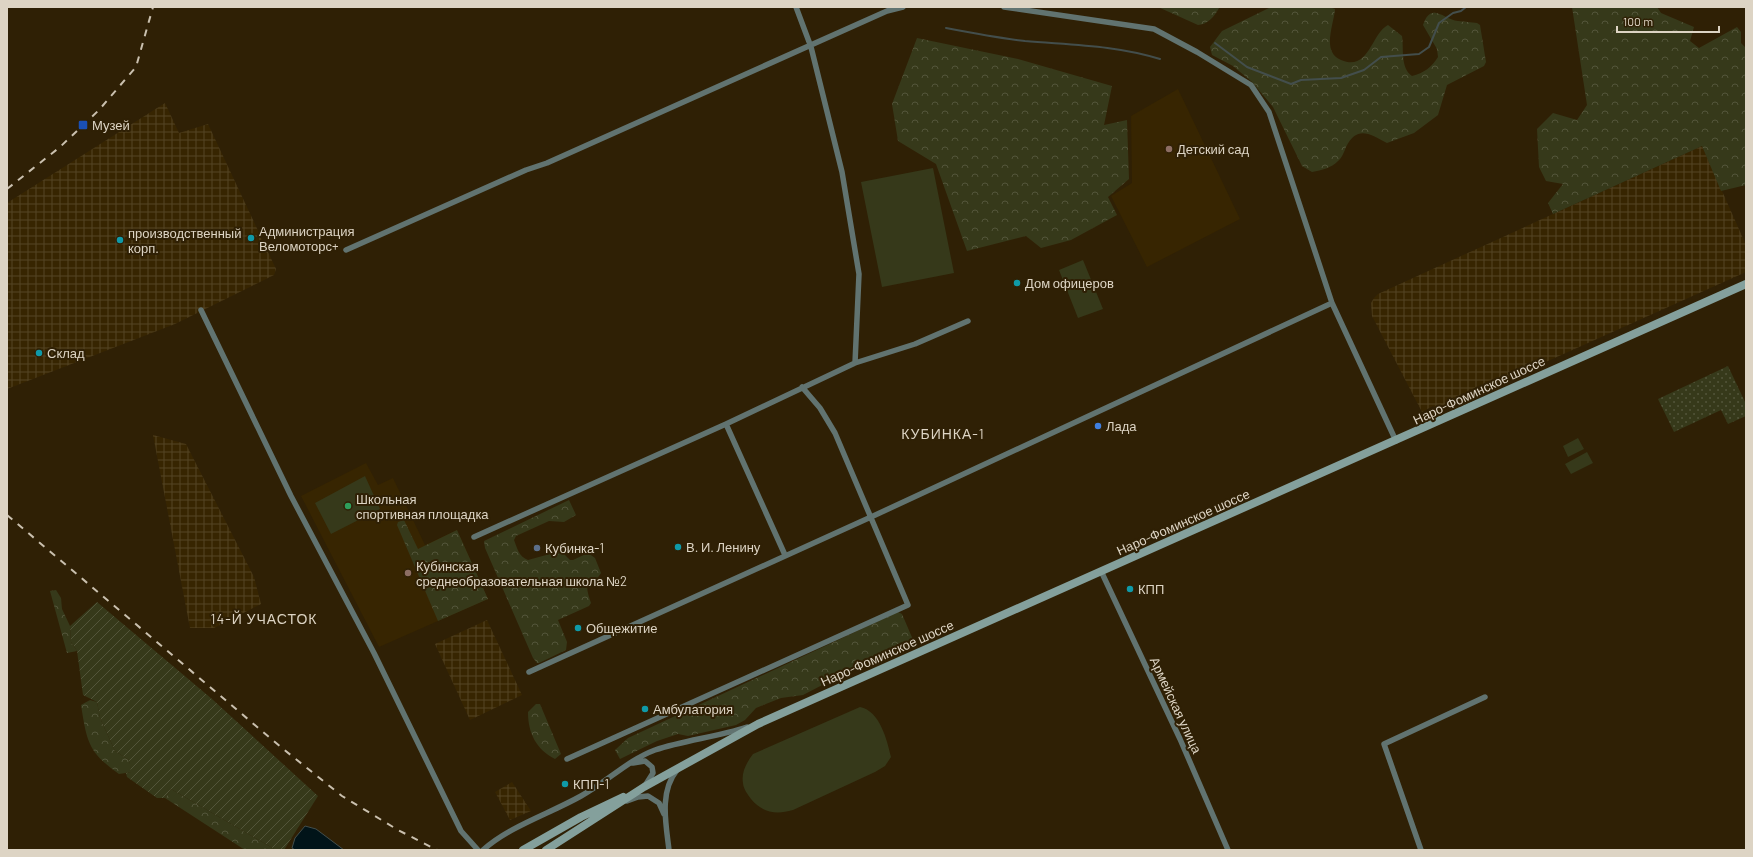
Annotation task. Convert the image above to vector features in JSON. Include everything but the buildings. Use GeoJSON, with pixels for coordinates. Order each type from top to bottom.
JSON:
{"type":"FeatureCollection","features":[{"type":"Feature","properties":{"kind":"main road","name":"Наро-Фоминское шоссе"},"geometry":{"type":"LineString","coordinates":[[547,850],[642,788],[682,764],[758,724],[1746,284]]}},
{"type":"Feature","properties":{"kind":"main road","name":"Наро-Фоминское шоссе"},"geometry":{"type":"LineString","coordinates":[[523,850],[580,817],[642,788]]}},
{"type":"Feature","properties":{"kind":"street"},"geometry":{"type":"LineString","coordinates":[[796,7],[810,47],[842,172],[859,274],[855,363]]}},
{"type":"Feature","properties":{"kind":"street"},"geometry":{"type":"LineString","coordinates":[[346,250],[526,170],[547,163],[887,12],[903,7]]}},
{"type":"Feature","properties":{"kind":"street"},"geometry":{"type":"LineString","coordinates":[[1004,7],[1154,29],[1198,52],[1251,85],[1269,112],[1332,303],[1396,441]]}},
{"type":"Feature","properties":{"kind":"street"},"geometry":{"type":"LineString","coordinates":[[530,672],[871,517],[1332,303]]}},
{"type":"Feature","properties":{"kind":"street"},"geometry":{"type":"LineString","coordinates":[[200,310],[291,496],[374,653],[461,831],[478,850]]}},
{"type":"Feature","properties":{"kind":"street"},"geometry":{"type":"LineString","coordinates":[[474,537],[726,424],[855,363],[915,344],[968,321]]}},
{"type":"Feature","properties":{"kind":"street"},"geometry":{"type":"LineString","coordinates":[[567,759],[908,605],[835,434],[820,408],[802,387]]}},
{"type":"Feature","properties":{"kind":"street"},"geometry":{"type":"LineString","coordinates":[[726,424],[785,555]]}},
{"type":"Feature","properties":{"kind":"street","name":"Армейская улица"},"geometry":{"type":"LineString","coordinates":[[1101,571],[1180,738],[1228,850]]}},
{"type":"Feature","properties":{"kind":"street"},"geometry":{"type":"LineString","coordinates":[[1422,850],[1384,744],[1485,697]]}},
{"type":"Feature","properties":{"kind":"street"},"geometry":{"type":"LineString","coordinates":[[482,850],[498,838],[581,796],[640,756],[656,750],[722,735],[758,724]]}},
{"type":"Feature","properties":{"kind":"street"},"geometry":{"type":"LineString","coordinates":[[627,766],[639,761],[649,763],[653,774],[651,779],[642,788]]}},
{"type":"Feature","properties":{"kind":"street"},"geometry":{"type":"LineString","coordinates":[[670,850],[666,819],[668,784],[682,764]]}},
{"type":"Feature","properties":{"kind":"street"},"geometry":{"type":"LineString","coordinates":[[616,806],[638,797],[648,796],[659,803],[666,819]]}},
{"type":"Feature","properties":{"kind":"shaded area","name":"Детский сад"},"geometry":{"type":"Polygon","coordinates":[[[1178,89],[1240,219],[1147,267],[1111,196],[1132,183],[1131,116],[1178,89]]]}},
{"type":"Feature","properties":{"kind":"shaded area"},"geometry":{"type":"Polygon","coordinates":[[[165,103],[179,133],[208,124],[276,269],[274,275],[175,324],[7,389],[7,203],[165,103]]]}},
{"type":"Feature","properties":{"kind":"shaded area"},"geometry":{"type":"Polygon","coordinates":[[[1702,146],[1746,245],[1746,272],[1439,410],[1433,406],[1422,412],[1372,316],[1371,303],[1378,294],[1702,146]]]}},
{"type":"Feature","properties":{"kind":"shaded area"},"geometry":{"type":"Polygon","coordinates":[[[153,435],[186,444],[254,577],[261,604],[214,628],[190,628],[153,435]]]}},
{"type":"Feature","properties":{"kind":"shaded area","name":"Кубинская среднеобразовательная школа №2"},"geometry":{"type":"Polygon","coordinates":[[[366,463],[378,485],[393,478],[425,545],[457,530],[488,599],[379,647],[301,496],[366,463]]]}},
{"type":"Feature","properties":{"kind":"shaded area"},"geometry":{"type":"Polygon","coordinates":[[[487,620],[522,695],[470,720],[435,644],[487,620]]]}},
{"type":"Feature","properties":{"kind":"shaded area"},"geometry":{"type":"Polygon","coordinates":[[[512,782],[531,811],[510,820],[495,792],[512,782]]]}},
{"type":"Feature","properties":{"kind":"shaded area"},"geometry":{"type":"Polygon","coordinates":[[[305,826],[316,829],[344,850],[295,850],[292,848],[295,838],[305,826]]]}},
{"type":"Feature","properties":{"kind":"green space"},"geometry":{"type":"Polygon","coordinates":[[[1158,7],[1219,8],[1210,20],[1198,25],[1158,7]]]}},
{"type":"Feature","properties":{"kind":"green space"},"geometry":{"type":"Polygon","coordinates":[[[1271,7],[1329,7],[1335,9],[1330,37],[1331,51],[1341,60],[1350,62],[1358,61],[1364,57],[1377,36],[1388,25],[1402,36],[1404,63],[1408,72],[1412,76],[1427,69],[1438,57],[1437,49],[1423,25],[1426,18],[1430,14],[1438,13],[1453,20],[1477,23],[1480,25],[1486,62],[1484,66],[1447,85],[1438,115],[1414,133],[1387,143],[1364,133],[1359,134],[1350,140],[1339,160],[1326,168],[1312,172],[1302,166],[1273,107],[1252,82],[1233,66],[1212,55],[1210,47],[1222,31],[1271,7]]]}},
{"type":"Feature","properties":{"kind":"green space"},"geometry":{"type":"Polygon","coordinates":[[[1572,7],[1657,7],[1661,13],[1694,27],[1690,41],[1699,48],[1737,27],[1741,32],[1741,43],[1746,48],[1746,185],[1721,191],[1702,146],[1553,214],[1548,203],[1563,184],[1546,181],[1539,167],[1537,129],[1553,113],[1577,120],[1587,105],[1572,7]]]}},
{"type":"Feature","properties":{"kind":"green space"},"geometry":{"type":"Polygon","coordinates":[[[917,38],[1018,59],[1112,86],[1104,125],[1127,120],[1129,179],[1108,197],[1117,215],[1071,240],[1041,248],[1026,236],[967,251],[936,164],[898,141],[892,104],[917,38]]]}},
{"type":"Feature","properties":{"kind":"green space"},"geometry":{"type":"Polygon","coordinates":[[[933,168],[954,273],[882,287],[861,182],[933,168]]]}},
{"type":"Feature","properties":{"kind":"green space"},"geometry":{"type":"Polygon","coordinates":[[[1083,260],[1103,309],[1078,318],[1059,270],[1083,260]]]}},
{"type":"Feature","properties":{"kind":"green space"},"geometry":{"type":"Polygon","coordinates":[[[1728,366],[1746,404],[1746,416],[1728,424],[1721,410],[1674,432],[1658,399],[1728,366]]]}},
{"type":"Feature","properties":{"kind":"green space"},"geometry":{"type":"Polygon","coordinates":[[[1578,438],[1584,449],[1568,457],[1563,446],[1578,438]]]}},
{"type":"Feature","properties":{"kind":"green space"},"geometry":{"type":"Polygon","coordinates":[[[1587,452],[1593,463],[1571,474],[1565,464],[1587,452]]]}},
{"type":"Feature","properties":{"kind":"green space","name":"Школьная спортивная площадка"},"geometry":{"type":"Polygon","coordinates":[[[365,476],[380,509],[331,534],[315,503],[365,476]]]}},
{"type":"Feature","properties":{"kind":"green space"},"geometry":{"type":"Polygon","coordinates":[[[569,500],[576,515],[564,522],[549,521],[516,536],[514,540],[522,557],[528,560],[561,551],[570,560],[573,560],[588,553],[595,558],[601,573],[588,586],[587,590],[591,603],[589,606],[558,620],[567,642],[566,650],[537,663],[533,658],[485,548],[484,541],[569,500]]]}},
{"type":"Feature","properties":{"kind":"green space"},"geometry":{"type":"Polygon","coordinates":[[[404,520],[418,549],[457,530],[488,599],[438,621],[397,525],[398,522],[404,520]]]}},
{"type":"Feature","properties":{"kind":"green space"},"geometry":{"type":"Polygon","coordinates":[[[56,590],[61,598],[62,609],[70,626],[71,642],[77,651],[67,653],[50,591],[56,590]]]}},
{"type":"Feature","properties":{"kind":"green space"},"geometry":{"type":"Polygon","coordinates":[[[97,602],[212,699],[318,796],[284,850],[276,850],[171,789],[165,798],[157,798],[127,777],[126,773],[131,772],[129,760],[115,751],[100,718],[97,702],[83,695],[77,651],[71,642],[70,626],[97,602]]]}},
{"type":"Feature","properties":{"kind":"green space"},"geometry":{"type":"Polygon","coordinates":[[[898,612],[902,614],[914,642],[912,646],[830,681],[803,695],[781,698],[756,708],[745,720],[736,725],[688,736],[678,734],[657,741],[620,759],[615,750],[628,738],[898,612]]]}},
{"type":"Feature","properties":{"kind":"green space"},"geometry":{"type":"Polygon","coordinates":[[[90,700],[97,702],[100,718],[115,751],[129,760],[132,772],[119,774],[95,752],[87,737],[81,705],[90,700]]]}},
{"type":"Feature","properties":{"kind":"green space"},"geometry":{"type":"Polygon","coordinates":[[[536,704],[540,704],[561,754],[555,759],[548,755],[534,740],[528,720],[528,712],[536,704]]]}},
{"type":"Feature","properties":{"kind":"green space"},"geometry":{"type":"Polygon","coordinates":[[[860,707],[873,714],[882,727],[891,757],[885,766],[787,812],[770,812],[760,807],[751,799],[744,787],[743,775],[745,767],[753,754],[860,707]]]}},
{"type":"Feature","properties":{"kind":"green space"},"geometry":{"type":"Polygon","coordinates":[[[171,789],[276,850],[245,850],[165,798],[171,789]]]}},
{"type":"Feature","properties":{"kind":"waterway"},"geometry":{"type":"LineString","coordinates":[[1215,43],[1247,67],[1291,84],[1301,80],[1341,78],[1364,70],[1381,57],[1419,54],[1429,47],[1439,23],[1453,13],[1461,11],[1466,7]]}},
{"type":"Feature","properties":{"kind":"waterway"},"geometry":{"type":"LineString","coordinates":[[946,28],[1015,40],[1110,48],[1143,54],[1160,59]]}},
{"type":"Feature","properties":{"kind":"railway"},"geometry":{"type":"LineString","coordinates":[[7,189],[60,147],[99,110],[136,67],[153,7]]}},
{"type":"Feature","properties":{"kind":"railway"},"geometry":{"type":"LineString","coordinates":[[7,515],[282,748],[342,796],[398,830],[437,850]]}},
{"type":"Feature","properties":{"kind":"place","name":"Музей"},"geometry":{"type":"Point","coordinates":[83,125]}},
{"type":"Feature","properties":{"kind":"place","name":"Детский сад"},"geometry":{"type":"Point","coordinates":[1169,149]}},
{"type":"Feature","properties":{"kind":"place","name":"Администрация Веломоторс+"},"geometry":{"type":"Point","coordinates":[251,238]}},
{"type":"Feature","properties":{"kind":"place","name":"производственный корп."},"geometry":{"type":"Point","coordinates":[120,240]}},
{"type":"Feature","properties":{"kind":"place","name":"Дом офицеров"},"geometry":{"type":"Point","coordinates":[1017,283]}},
{"type":"Feature","properties":{"kind":"place","name":"Склад"},"geometry":{"type":"Point","coordinates":[39,353]}},
{"type":"Feature","properties":{"kind":"place","name":"Лада"},"geometry":{"type":"Point","coordinates":[1098,426]}},
{"type":"Feature","properties":{"kind":"place","name":"Школьная спортивная площадка"},"geometry":{"type":"Point","coordinates":[348,506]}},
{"type":"Feature","properties":{"kind":"place","name":"В. И. Ленину"},"geometry":{"type":"Point","coordinates":[678,547]}},
{"type":"Feature","properties":{"kind":"place","name":"Кубинка-1"},"geometry":{"type":"Point","coordinates":[537,548]}},
{"type":"Feature","properties":{"kind":"place","name":"Кубинская среднеобразовательная школа №2"},"geometry":{"type":"Point","coordinates":[408,573]}},
{"type":"Feature","properties":{"kind":"place","name":"КПП"},"geometry":{"type":"Point","coordinates":[1130,589]}},
{"type":"Feature","properties":{"kind":"place","name":"Общежитие"},"geometry":{"type":"Point","coordinates":[578,628]}},
{"type":"Feature","properties":{"kind":"place","name":"Амбулатория"},"geometry":{"type":"Point","coordinates":[645,709]}},
{"type":"Feature","properties":{"kind":"place","name":"КПП-1"},"geometry":{"type":"Point","coordinates":[565,784]}},
{"type":"Feature","properties":{"kind":"district","name":"КУБИНКА-1"},"geometry":{"type":"Point","coordinates":[943,434]}},
{"type":"Feature","properties":{"kind":"district","name":"14-Й УЧАСТОК"},"geometry":{"type":"Point","coordinates":[264,619]}}]}
